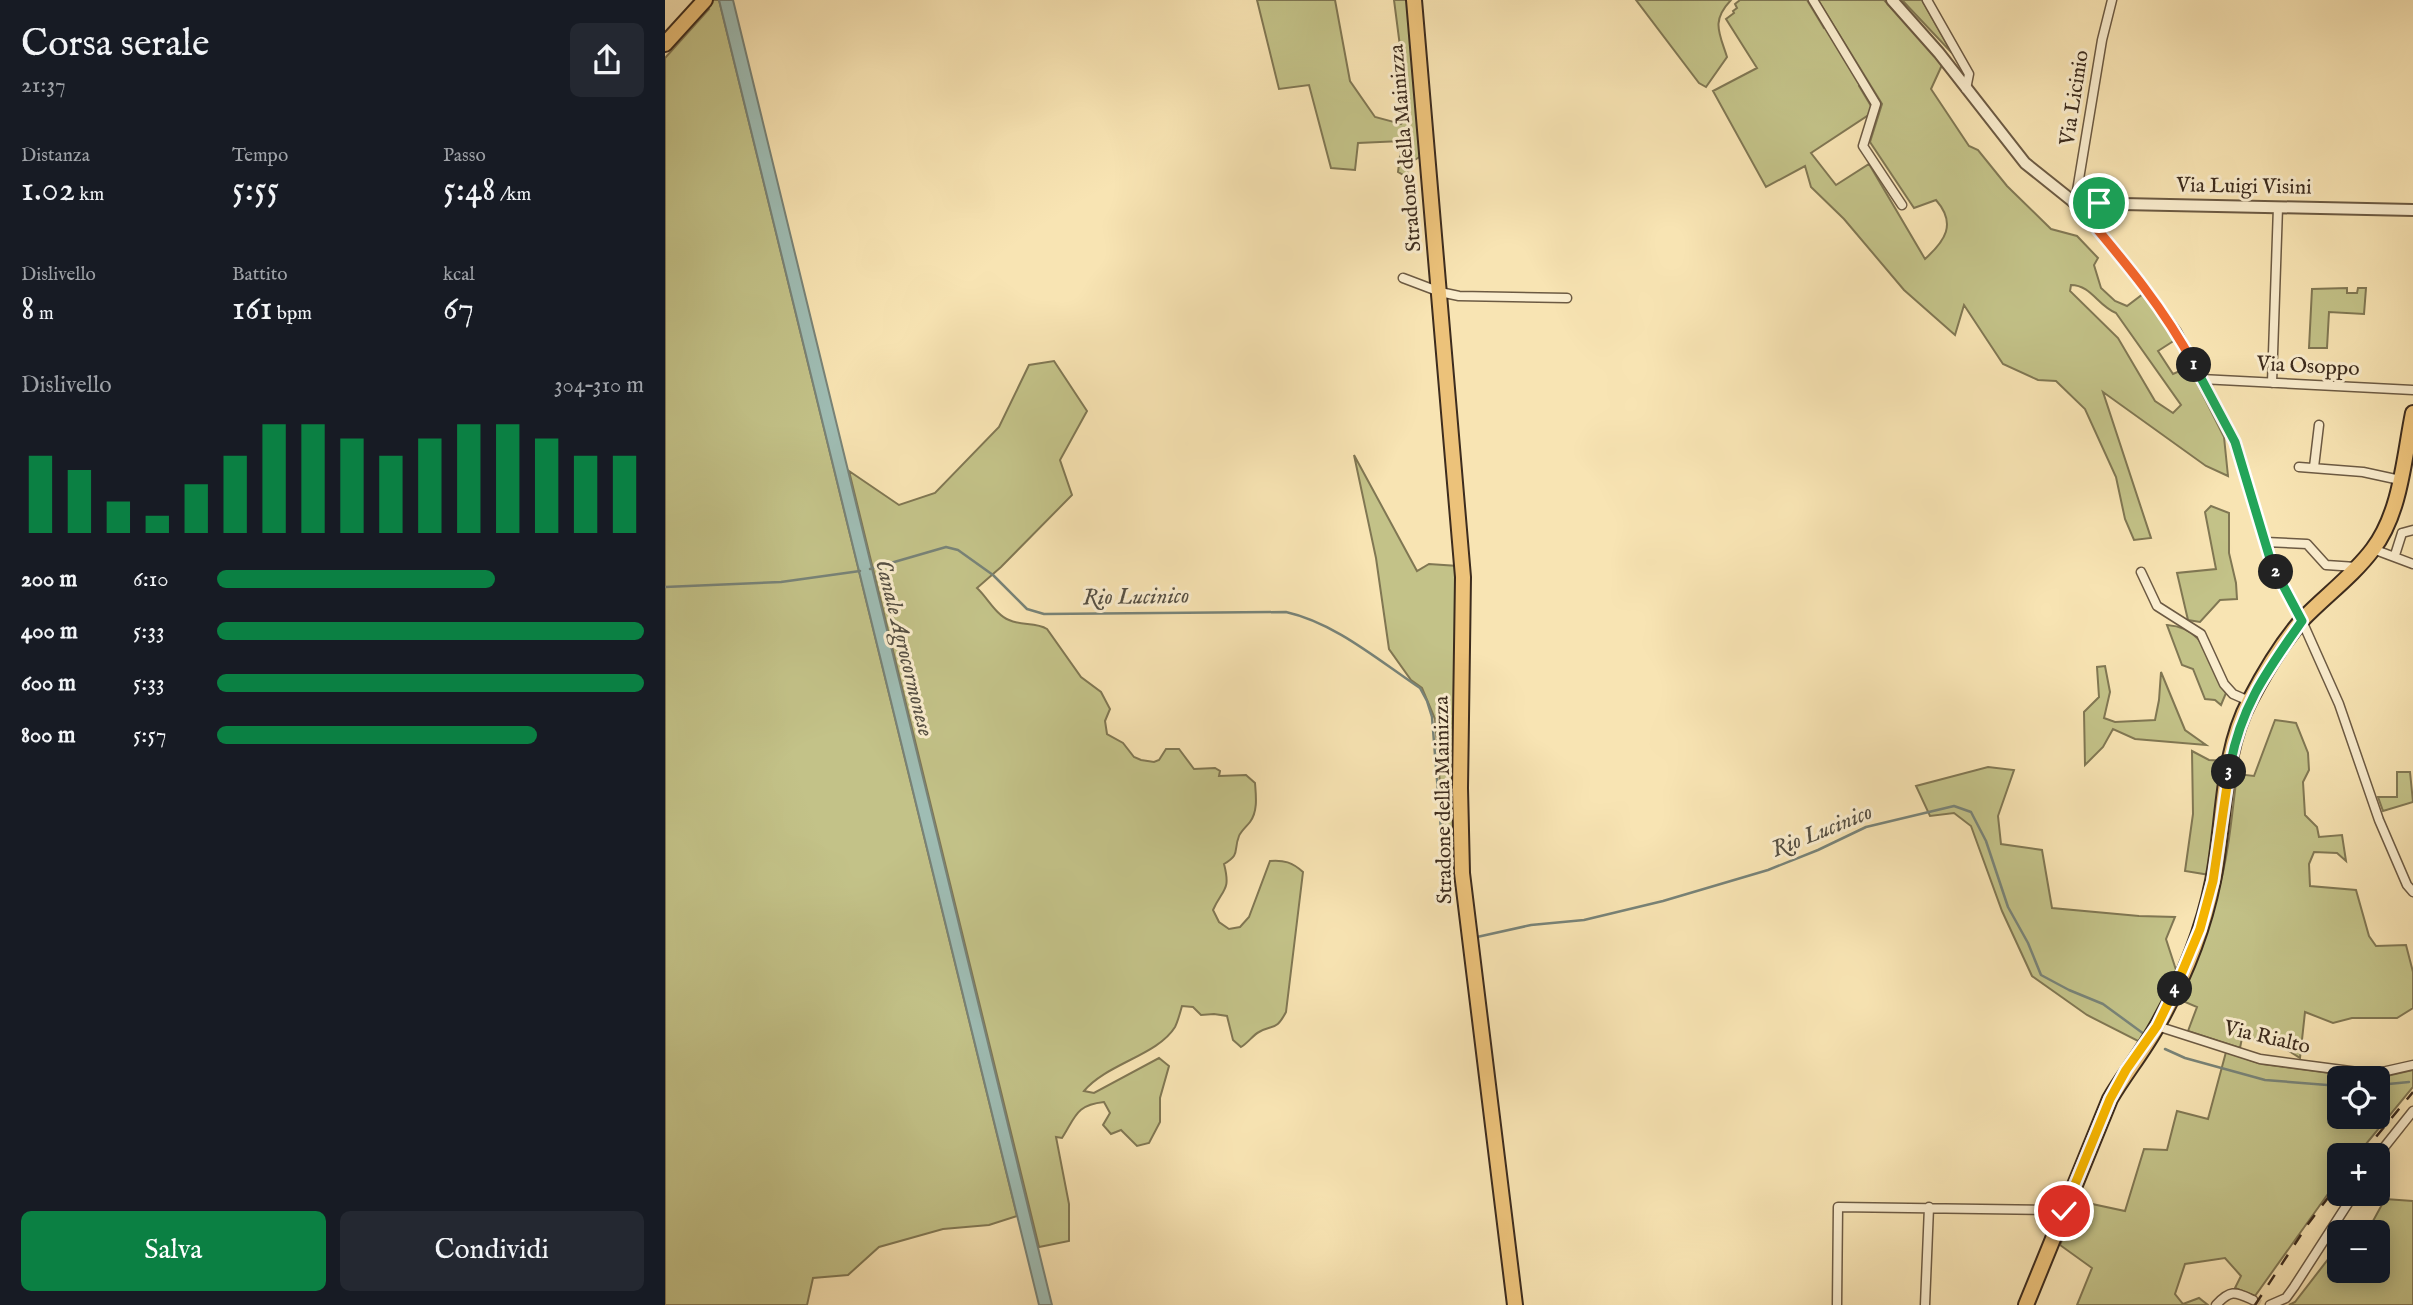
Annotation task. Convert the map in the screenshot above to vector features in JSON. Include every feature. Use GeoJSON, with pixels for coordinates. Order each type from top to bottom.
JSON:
{"type":"FeatureCollection","features":[{"type":"Feature","properties":{"kind":"main road","name":"Stradone della Mainizza"},"geometry":{"type":"LineString","coordinates":[[1414,0],[1462,577],[1462,873],[1515,1305]]}},
{"type":"Feature","properties":{"kind":"main road"},"geometry":{"type":"LineString","coordinates":[[665,44],[704,1]]}},
{"type":"Feature","properties":{"kind":"main road"},"geometry":{"type":"LineString","coordinates":[[2026,1305],[2110,1099],[2126,1070],[2153,1032],[2180,979],[2200,929],[2213,881],[2231,760],[2249,701],[2302,621],[2374,549],[2386,526],[2400,480],[2413,413]]}},
{"type":"Feature","properties":{"kind":"street"},"geometry":{"type":"LineString","coordinates":[[1813,0],[1876,104],[1863,146],[1902,205]]}},
{"type":"Feature","properties":{"kind":"street"},"geometry":{"type":"LineString","coordinates":[[1892,0],[2025,163],[2075,203],[2141,282],[2177,332],[2235,442],[2271,562],[2302,621],[2339,704],[2379,820],[2407,885],[2413,892]]}},
{"type":"Feature","properties":{"kind":"street"},"geometry":{"type":"LineString","coordinates":[[1927,0],[1969,74],[1966,89]]}},
{"type":"Feature","properties":{"kind":"street","name":"Via Licinio"},"geometry":{"type":"LineString","coordinates":[[2075,203],[2102,40],[2112,0]]}},
{"type":"Feature","properties":{"kind":"street","name":"Via Luigi Visini"},"geometry":{"type":"LineString","coordinates":[[2075,203],[2413,210]]}},
{"type":"Feature","properties":{"kind":"street"},"geometry":{"type":"LineString","coordinates":[[2272,383],[2278,207]]}},
{"type":"Feature","properties":{"kind":"street","name":"Stradone della Mainizza"},"geometry":{"type":"LineString","coordinates":[[1403,278],[1459,296],[1567,298]]}},
{"type":"Feature","properties":{"kind":"street","name":"Via Osoppo"},"geometry":{"type":"LineString","coordinates":[[2201,379],[2413,390]]}},
{"type":"Feature","properties":{"kind":"street"},"geometry":{"type":"LineString","coordinates":[[2314,467],[2319,425]]}},
{"type":"Feature","properties":{"kind":"street"},"geometry":{"type":"LineString","coordinates":[[2299,467],[2363,472],[2400,480]]}},
{"type":"Feature","properties":{"kind":"street"},"geometry":{"type":"LineString","coordinates":[[2386,526],[2402,533],[2413,530]]}},
{"type":"Feature","properties":{"kind":"street"},"geometry":{"type":"LineString","coordinates":[[2395,555],[2402,533]]}},
{"type":"Feature","properties":{"kind":"street"},"geometry":{"type":"LineString","coordinates":[[2266,542],[2307,544],[2326,565],[2356,567]]}},
{"type":"Feature","properties":{"kind":"street"},"geometry":{"type":"LineString","coordinates":[[2374,549],[2413,564]]}},
{"type":"Feature","properties":{"kind":"street"},"geometry":{"type":"LineString","coordinates":[[2141,572],[2157,606],[2201,634],[2224,684],[2232,694],[2249,701]]}},
{"type":"Feature","properties":{"kind":"street","name":"Via Rialto"},"geometry":{"type":"LineString","coordinates":[[2153,1032],[2260,1059],[2373,1074],[2413,1065]]}},
{"type":"Feature","properties":{"kind":"street"},"geometry":{"type":"LineString","coordinates":[[2388,1143],[2413,1111]]}},
{"type":"Feature","properties":{"kind":"street"},"geometry":{"type":"LineString","coordinates":[[2270,1305],[2285,1298],[2294,1287],[2346,1206]]}},
{"type":"Feature","properties":{"kind":"street"},"geometry":{"type":"LineString","coordinates":[[1837,1305],[1838,1207],[2056,1210]]}},
{"type":"Feature","properties":{"kind":"street"},"geometry":{"type":"LineString","coordinates":[[1925,1305],[1929,1208]]}},
{"type":"Feature","properties":{"kind":"street"},"geometry":{"type":"LineString","coordinates":[[2217,1305],[2227,1295],[2237,1293],[2253,1300]]}},
{"type":"Feature","properties":{"kind":"shaded area"},"geometry":{"type":"Polygon","coordinates":[[[699,0],[719,0],[1017,1216],[989,1225],[943,1229],[879,1247],[848,1275],[813,1278],[807,1305],[665,1305],[665,58],[709,9],[699,0]]]}},
{"type":"Feature","properties":{"kind":"shaded area"},"geometry":{"type":"Polygon","coordinates":[[[1257,0],[1335,0],[1350,81],[1375,117],[1401,124],[1409,116],[1394,0],[1410,0],[1424,154],[1410,163],[1407,177],[1398,172],[1402,141],[1358,143],[1355,170],[1331,168],[1309,85],[1279,89],[1257,0]]]}},
{"type":"Feature","properties":{"kind":"shaded area"},"geometry":{"type":"Polygon","coordinates":[[[1636,0],[1731,0],[1719,21],[1719,34],[1727,57],[1706,87],[1699,83],[1636,0]]]}},
{"type":"Feature","properties":{"kind":"shaded area"},"geometry":{"type":"Polygon","coordinates":[[[1740,0],[1807,0],[1862,83],[1859,86],[1873,112],[1811,153],[1836,185],[1869,164],[1925,259],[1943,239],[1946,217],[1936,200],[1914,208],[1870,142],[1882,104],[1818,0],[1884,0],[1928,46],[1942,65],[1931,89],[1969,146],[1978,150],[2007,186],[2051,229],[2077,236],[2098,258],[2094,265],[2101,288],[2115,301],[2127,306],[2143,294],[2175,340],[2158,351],[2173,374],[2189,367],[2224,437],[2228,476],[2206,466],[2103,392],[2151,538],[2134,540],[2125,519],[2116,477],[2085,409],[2056,381],[2038,380],[2003,364],[1964,305],[1955,335],[1904,290],[1844,219],[1811,187],[1805,166],[1766,187],[1713,91],[1757,68],[1726,19],[1737,8],[1735,4],[1740,0]],[[2071,285],[2070,291],[2118,338],[2155,401],[2173,413],[2181,405],[2116,313],[2078,286],[2071,285]]]}},
{"type":"Feature","properties":{"kind":"shaded area"},"geometry":{"type":"Polygon","coordinates":[[[1902,0],[1922,0],[1952,53],[1902,0]]]}},
{"type":"Feature","properties":{"kind":"shaded area"},"geometry":{"type":"Polygon","coordinates":[[[2347,288],[2347,293],[2357,293],[2358,288],[2366,288],[2364,314],[2329,312],[2327,348],[2309,348],[2312,289],[2347,288]]]}},
{"type":"Feature","properties":{"kind":"shaded area"},"geometry":{"type":"Polygon","coordinates":[[[1054,361],[1087,411],[1060,460],[1072,495],[977,588],[1004,618],[1047,629],[1081,677],[1101,692],[1110,709],[1105,721],[1107,734],[1123,743],[1134,757],[1154,762],[1159,760],[1166,749],[1179,749],[1194,769],[1215,768],[1220,771],[1219,776],[1246,775],[1255,783],[1256,803],[1253,818],[1239,836],[1235,855],[1224,864],[1226,885],[1213,910],[1219,922],[1229,929],[1240,927],[1249,917],[1270,861],[1288,862],[1303,872],[1286,1012],[1283,1018],[1277,1025],[1257,1033],[1241,1047],[1233,1040],[1227,1016],[1201,1015],[1193,1007],[1182,1006],[1175,1027],[1167,1037],[1105,1074],[1084,1091],[1094,1093],[1159,1058],[1169,1066],[1160,1098],[1160,1122],[1149,1143],[1137,1146],[1121,1130],[1111,1134],[1103,1125],[1110,1113],[1104,1102],[1082,1109],[1062,1138],[1056,1137],[1069,1204],[1069,1241],[1039,1247],[849,471],[899,505],[935,493],[999,427],[1029,365],[1054,361]]]}},
{"type":"Feature","properties":{"kind":"shaded area"},"geometry":{"type":"Polygon","coordinates":[[[1354,455],[1417,571],[1429,564],[1458,566],[1456,836],[1443,824],[1435,719],[1422,688],[1411,680],[1389,649],[1376,558],[1354,455]]]}},
{"type":"Feature","properties":{"kind":"shaded area"},"geometry":{"type":"Polygon","coordinates":[[[2211,506],[2229,513],[2229,553],[2237,599],[2220,600],[2200,622],[2188,620],[2177,573],[2216,569],[2205,512],[2211,506]]]}},
{"type":"Feature","properties":{"kind":"shaded area"},"geometry":{"type":"Polygon","coordinates":[[[2167,625],[2181,628],[2199,640],[2226,693],[2221,705],[2215,700],[2205,699],[2193,669],[2182,665],[2167,625]]]}},
{"type":"Feature","properties":{"kind":"shaded area"},"geometry":{"type":"Polygon","coordinates":[[[2105,666],[2110,692],[2104,718],[2115,722],[2155,720],[2161,672],[2185,730],[2206,745],[2135,739],[2113,729],[2103,747],[2085,765],[2084,712],[2099,697],[2097,667],[2105,666]]]}},
{"type":"Feature","properties":{"kind":"shaded area"},"geometry":{"type":"Polygon","coordinates":[[[2275,720],[2296,723],[2308,753],[2309,770],[2303,782],[2305,815],[2317,827],[2319,837],[2342,835],[2346,861],[2337,853],[2314,852],[2309,864],[2310,886],[2356,890],[2369,936],[2376,946],[2406,945],[2413,972],[2413,1008],[2397,1018],[2352,1018],[2333,1023],[2305,1012],[2300,1058],[2275,1042],[2242,1038],[2240,1048],[2188,1031],[2197,1007],[2178,999],[2205,933],[2222,878],[2237,774],[2254,776],[2275,720]]]}},
{"type":"Feature","properties":{"kind":"shaded area"},"geometry":{"type":"Polygon","coordinates":[[[2192,751],[2209,760],[2225,761],[2210,875],[2185,871],[2193,814],[2192,751]]]}},
{"type":"Feature","properties":{"kind":"shaded area"},"geometry":{"type":"Polygon","coordinates":[[[1988,767],[2014,770],[1998,816],[2001,844],[2042,850],[2052,908],[2175,917],[2166,939],[2177,973],[2154,1023],[2140,1042],[2087,1015],[2032,976],[2002,911],[1971,826],[1954,813],[1930,816],[1916,786],[1988,767]]]}},
{"type":"Feature","properties":{"kind":"shaded area"},"geometry":{"type":"Polygon","coordinates":[[[2397,772],[2410,772],[2413,802],[2383,811],[2378,797],[2397,797],[2397,772]]]}},
{"type":"Feature","properties":{"kind":"shaded area"},"geometry":{"type":"Polygon","coordinates":[[[2226,1052],[2262,1064],[2327,1073],[2327,1129],[2378,1129],[2367,1143],[2327,1143],[2327,1195],[2255,1296],[2235,1288],[2241,1276],[2225,1258],[2185,1264],[2175,1294],[2183,1304],[2199,1298],[2208,1305],[2077,1305],[2092,1268],[2060,1245],[2078,1201],[2125,1211],[2144,1149],[2167,1150],[2177,1111],[2208,1119],[2226,1052]]]}},
{"type":"Feature","properties":{"kind":"shaded area"},"geometry":{"type":"Polygon","coordinates":[[[2413,1070],[2413,1087],[2390,1115],[2390,1075],[2413,1070]]]}},
{"type":"Feature","properties":{"kind":"shaded area"},"geometry":{"type":"Polygon","coordinates":[[[2390,1199],[2413,1201],[2413,1305],[2289,1305],[2295,1302],[2327,1261],[2327,1283],[2390,1283],[2390,1220],[2374,1220],[2381,1206],[2390,1206],[2390,1199]]]}},
{"type":"Feature","properties":{"kind":"water"},"geometry":{"type":"Polygon","coordinates":[[[719,0],[733,0],[1052,1305],[1039,1305],[719,0]]]}},
{"type":"Feature","properties":{"kind":"waterway","name":"Rio Lucinico"},"geometry":{"type":"LineString","coordinates":[[870,569],[946,547],[958,550],[993,575],[1027,609],[1044,614],[1286,612],[1339,633],[1420,688],[1427,701],[1432,717],[1445,880]]}},
{"type":"Feature","properties":{"kind":"waterway","name":"Rio Lucinico"},"geometry":{"type":"LineString","coordinates":[[665,587],[781,582],[860,571]]}},
{"type":"Feature","properties":{"kind":"waterway","name":"Rio Lucinico"},"geometry":{"type":"LineString","coordinates":[[1477,937],[1531,925],[1584,920],[1663,901],[1768,870],[1866,827],[1954,806],[1971,812],[1986,841],[2008,907],[2028,943],[2041,975],[2103,1004],[2144,1034]]}},
{"type":"Feature","properties":{"kind":"waterway","name":"Rio Lucinico"},"geometry":{"type":"LineString","coordinates":[[2165,1049],[2185,1058],[2265,1080],[2327,1085]]}},
{"type":"Feature","properties":{"kind":"waterway","name":"Rio Lucinico"},"geometry":{"type":"LineString","coordinates":[[2390,1084],[2409,1082]]}},
{"type":"Feature","properties":{"kind":"tunnel"},"geometry":{"type":"LineString","coordinates":[[2253,1300],[2263,1305]]}},
{"type":"Feature","properties":{"kind":"railway"},"geometry":{"type":"LineString","coordinates":[[2371,1143],[2413,1092]]}},
{"type":"Feature","properties":{"kind":"railway"},"geometry":{"type":"LineString","coordinates":[[2255,1305],[2327,1199]]}},
{"type":"Feature","properties":{"kind":"route"},"geometry":{"type":"LineString","coordinates":[[2064,1211],[2110,1099],[2126,1070],[2157,1026],[2180,979],[2200,929],[2213,881],[2231,760],[2239,727],[2249,701],[2302,621],[2271,562],[2235,442],[2177,332],[2141,282],[2075,203],[2099,203]]}},
{"type":"Feature","properties":{"kind":"water label","name":"Canale Agrocormonese"},"geometry":{"type":"Point","coordinates":[904,648]}}]}
